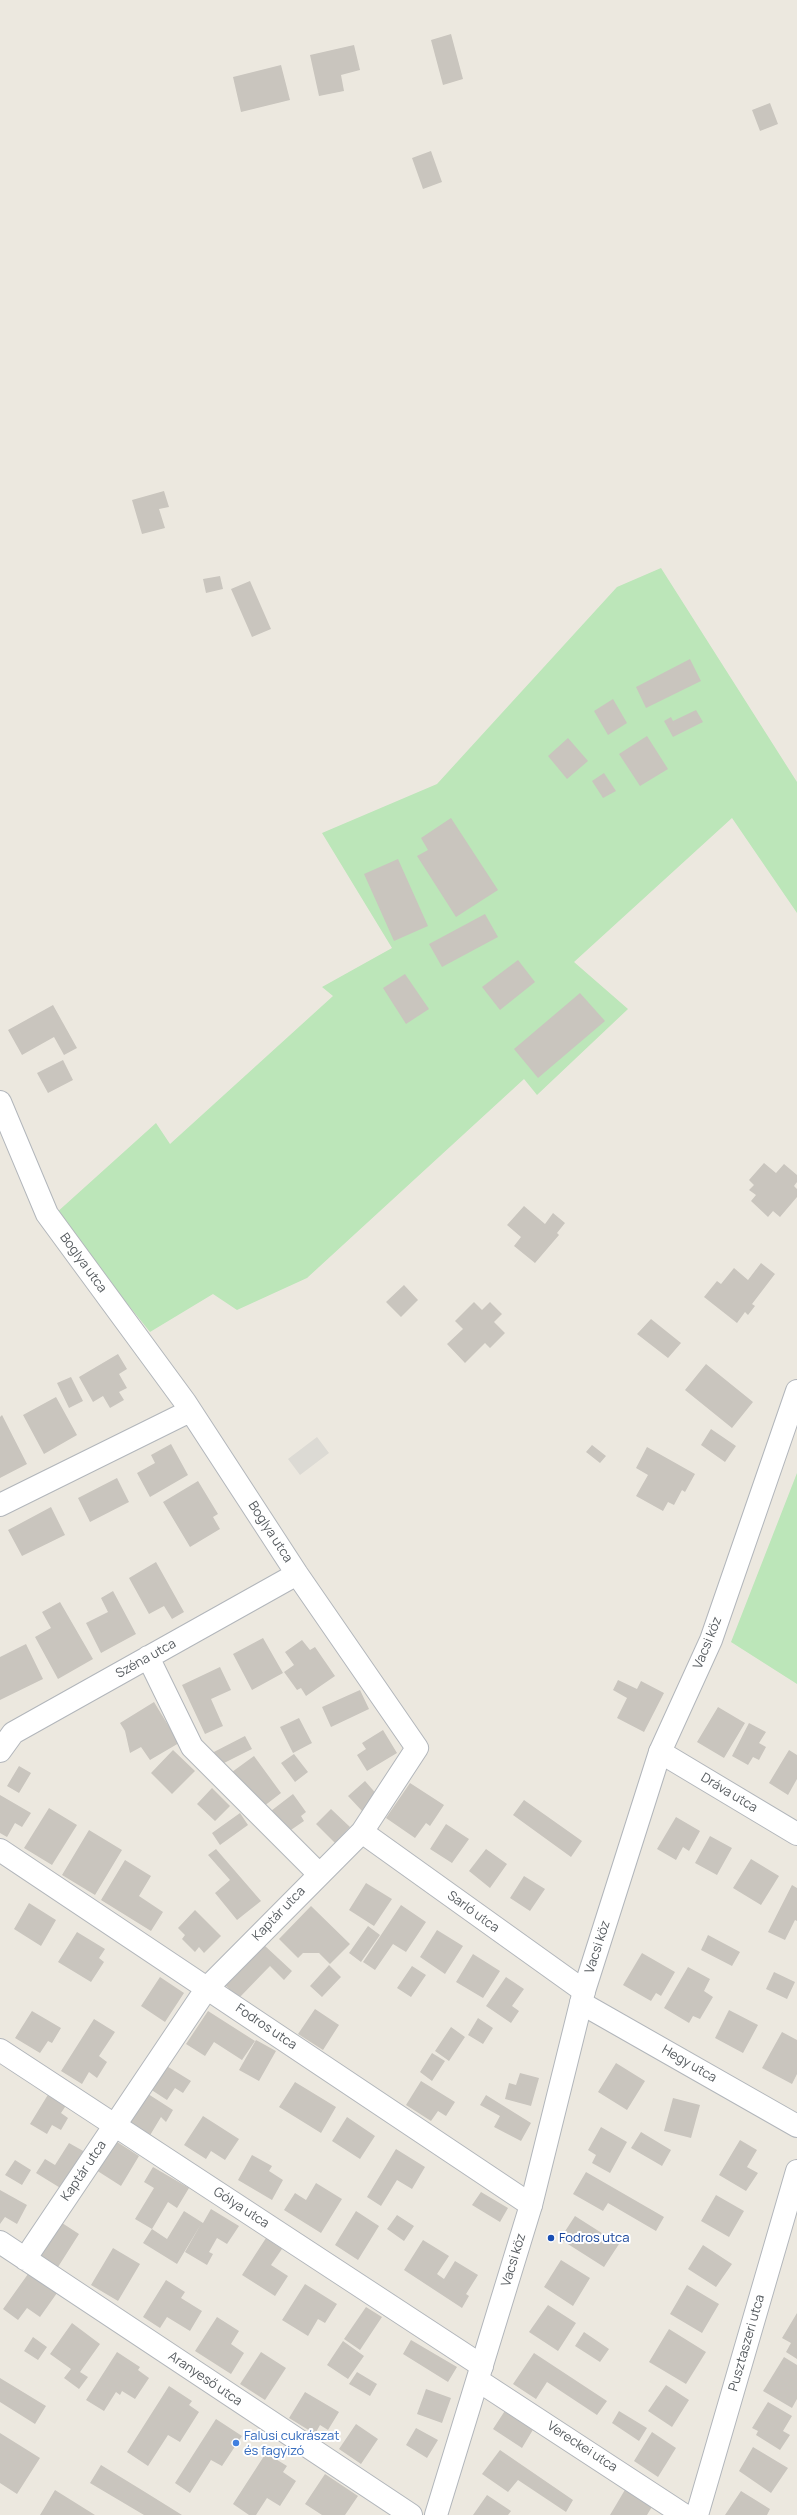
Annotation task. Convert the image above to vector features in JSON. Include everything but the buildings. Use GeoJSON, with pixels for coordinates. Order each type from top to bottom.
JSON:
{"type":"FeatureCollection","features":[{"type":"Feature","properties":{"kind":"street","name":"Boglya utca"},"geometry":{"type":"LineString","coordinates":[[0,1102],[47,1214],[190,1411],[298,1574]]}},
{"type":"Feature","properties":{"kind":"street","name":"Vacsi köz"},"geometry":{"type":"LineString","coordinates":[[436,2515],[481,2374],[531,2205],[582,1997],[660,1752],[711,1640],[797,1391]]}},
{"type":"Feature","properties":{"kind":"street"},"geometry":{"type":"LineString","coordinates":[[0,1505],[190,1411]]}},
{"type":"Feature","properties":{"kind":"street","name":"Széna utca"},"geometry":{"type":"LineString","coordinates":[[0,1751],[13,1733],[298,1574]]}},
{"type":"Feature","properties":{"kind":"street","name":"Kaptár utca"},"geometry":{"type":"LineString","coordinates":[[25,2259],[207,1988],[362,1832],[418,1748],[298,1574]]}},
{"type":"Feature","properties":{"kind":"street"},"geometry":{"type":"LineString","coordinates":[[148,1657],[192,1747],[319,1874]]}},
{"type":"Feature","properties":{"kind":"street","name":"Dráva utca"},"geometry":{"type":"LineString","coordinates":[[660,1752],[797,1834]]}},
{"type":"Feature","properties":{"kind":"street","name":"Sarló utca"},"geometry":{"type":"LineString","coordinates":[[362,1832],[582,1997]]}},
{"type":"Feature","properties":{"kind":"street","name":"Fodros utca"},"geometry":{"type":"LineString","coordinates":[[0,1850],[531,2205]]}},
{"type":"Feature","properties":{"kind":"street","name":"Hegy utca"},"geometry":{"type":"LineString","coordinates":[[582,1997],[797,2126]]}},
{"type":"Feature","properties":{"kind":"street","name":"Gólya utca"},"geometry":{"type":"LineString","coordinates":[[0,2050],[115,2125],[481,2374]]}},
{"type":"Feature","properties":{"kind":"street","name":"Pusztaszeri utca"},"geometry":{"type":"LineString","coordinates":[[697,2515],[797,2171]]}},
{"type":"Feature","properties":{"kind":"street","name":"Aranyeső utca"},"geometry":{"type":"LineString","coordinates":[[0,2242],[411,2515]]}},
{"type":"Feature","properties":{"kind":"street","name":"Vereckei utca"},"geometry":{"type":"LineString","coordinates":[[481,2374],[684,2515]]}},
{"type":"Feature","properties":{"kind":"shaded area"},"geometry":{"type":"Polygon","coordinates":[[[317,1437],[329,1453],[300,1475],[288,1459],[317,1437]]]}},
{"type":"Feature","properties":{"kind":"green space"},"geometry":{"type":"Polygon","coordinates":[[[661,568],[797,782],[797,913],[732,818],[574,962],[628,1009],[537,1095],[524,1079],[307,1278],[237,1310],[213,1294],[150,1332],[55,1214],[156,1123],[170,1144],[333,996],[322,987],[392,948],[322,833],[437,784],[617,587],[661,568]]]}},
{"type":"Feature","properties":{"kind":"green space"},"geometry":{"type":"Polygon","coordinates":[[[797,1473],[797,1684],[731,1642],[797,1473]]]}},
{"type":"Feature","properties":{"kind":"place","name":"Fodros utca"},"geometry":{"type":"Point","coordinates":[551,2238]}},
{"type":"Feature","properties":{"kind":"place","name":"Falusi cukrászat és fagyizó"},"geometry":{"type":"Point","coordinates":[236,2443]}}]}
